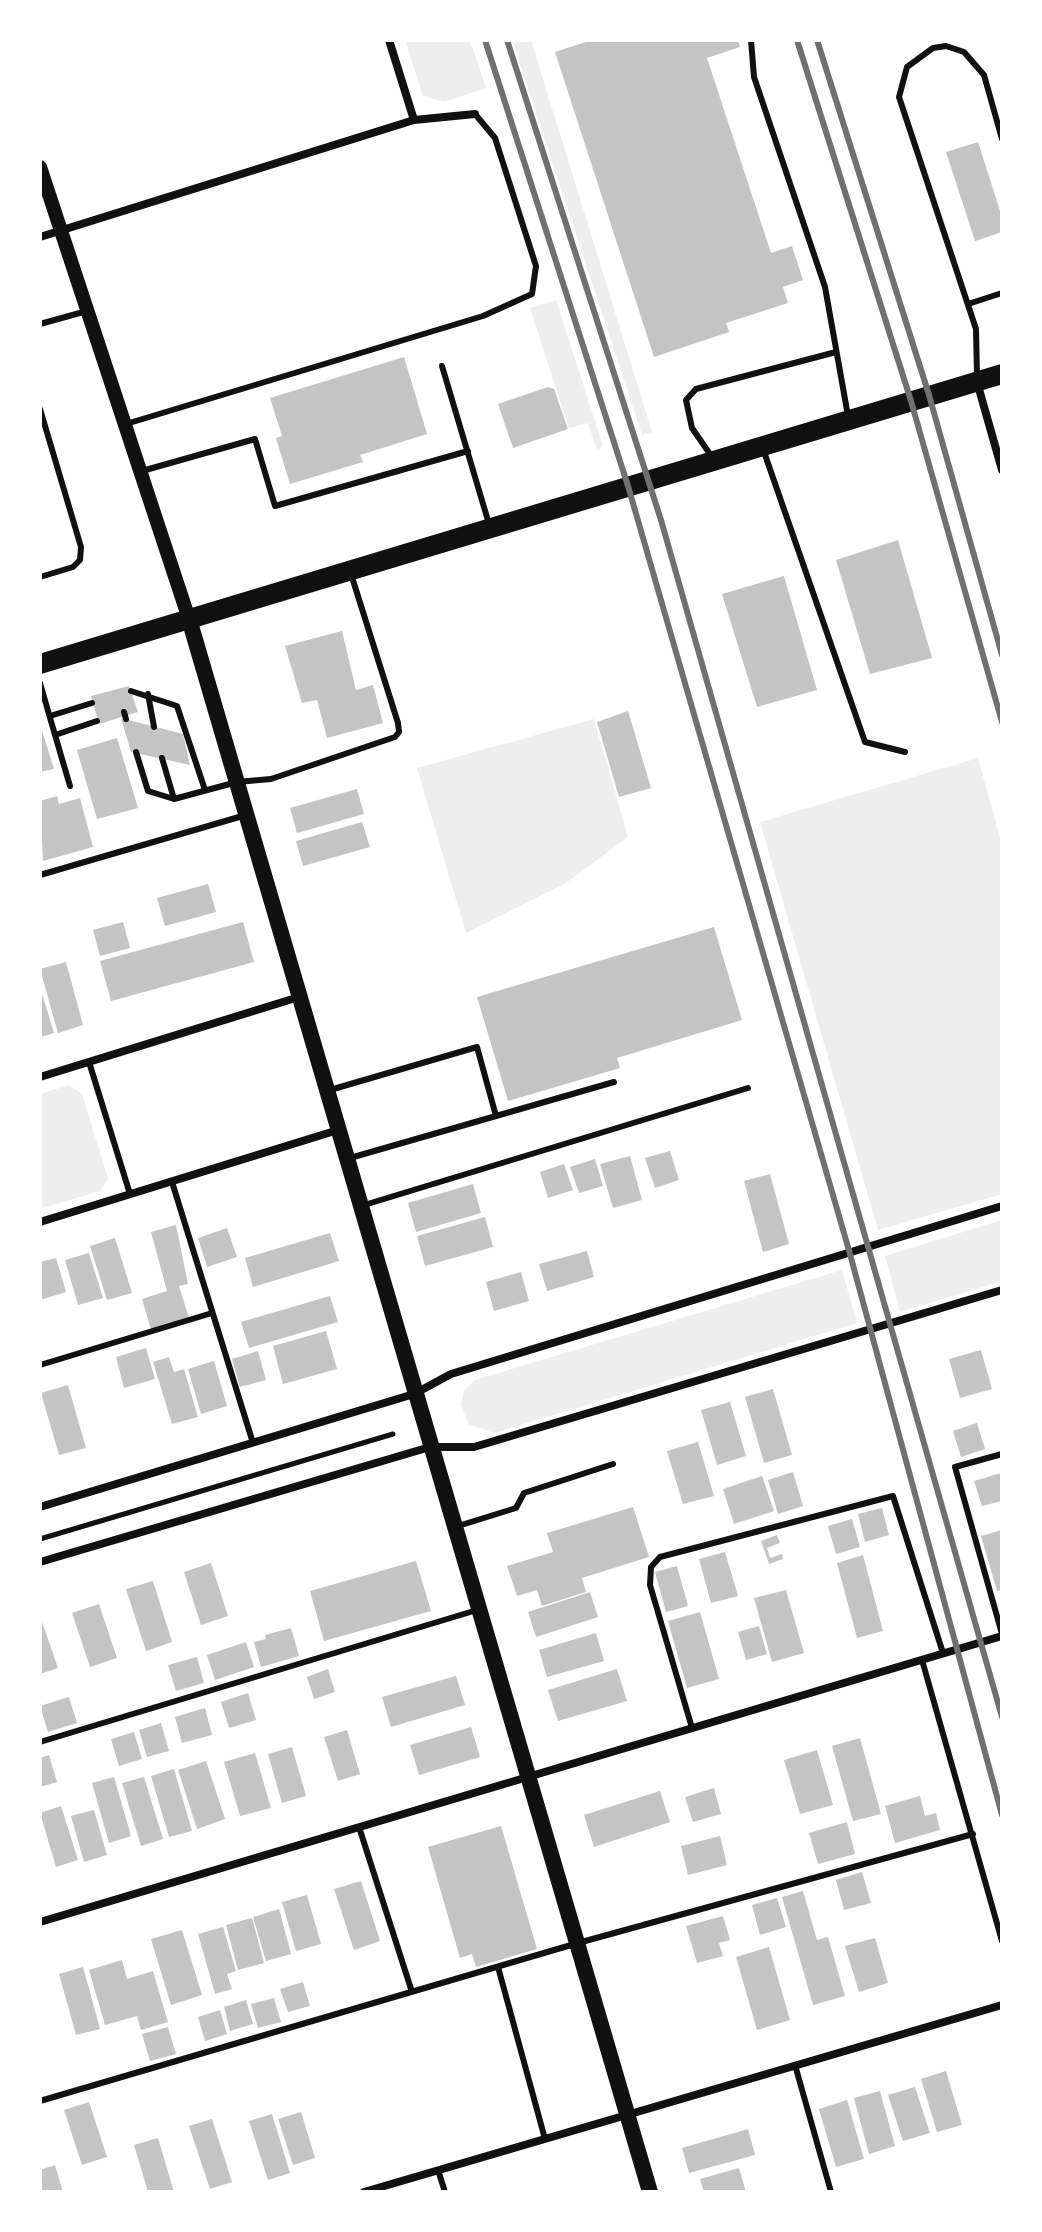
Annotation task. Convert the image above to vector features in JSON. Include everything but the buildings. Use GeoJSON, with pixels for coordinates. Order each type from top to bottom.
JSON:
{"type":"FeatureCollection","features":[{"type":"Feature","properties":{"kind":"main road"},"geometry":{"type":"LineString","coordinates":[[40,664],[1002,374]]}},
{"type":"Feature","properties":{"kind":"main road"},"geometry":{"type":"LineString","coordinates":[[189,619],[650,2192]]}},
{"type":"Feature","properties":{"kind":"street"},"geometry":{"type":"LineString","coordinates":[[389,40],[414,120]]}},
{"type":"Feature","properties":{"kind":"street"},"geometry":{"type":"LineString","coordinates":[[40,237],[414,120],[475,114]]}},
{"type":"Feature","properties":{"kind":"street"},"geometry":{"type":"LineString","coordinates":[[40,167],[189,619]]}},
{"type":"Feature","properties":{"kind":"street"},"geometry":{"type":"LineString","coordinates":[[977,381],[1002,470]]}},
{"type":"Feature","properties":{"kind":"street"},"geometry":{"type":"LineString","coordinates":[[40,1077],[299,997]]}},
{"type":"Feature","properties":{"kind":"street"},"geometry":{"type":"LineString","coordinates":[[40,1222],[338,1130]]}},
{"type":"Feature","properties":{"kind":"street"},"geometry":{"type":"LineString","coordinates":[[40,1507],[414,1394],[451,1374],[1002,1206]]}},
{"type":"Feature","properties":{"kind":"street"},"geometry":{"type":"LineString","coordinates":[[40,1562],[430,1447],[474,1447],[1002,1290]]}},
{"type":"Feature","properties":{"kind":"street"},"geometry":{"type":"LineString","coordinates":[[40,1922],[1002,1635]]}},
{"type":"Feature","properties":{"kind":"street"},"geometry":{"type":"LineString","coordinates":[[364,2192],[1002,2005]]}},
{"type":"Feature","properties":{"kind":"lane"},"geometry":{"type":"LineString","coordinates":[[751,40],[754,77],[825,287],[849,419]]}},
{"type":"Feature","properties":{"kind":"lane"},"geometry":{"type":"LineString","coordinates":[[931,40],[933,48]]}},
{"type":"Feature","properties":{"kind":"lane"},"geometry":{"type":"LineString","coordinates":[[977,381],[976,329],[899,97],[907,67],[933,48],[946,46],[964,52],[984,75],[1002,139]]}},
{"type":"Feature","properties":{"kind":"lane"},"geometry":{"type":"LineString","coordinates":[[125,425],[483,316],[532,294],[536,266],[495,138],[475,114]]}},
{"type":"Feature","properties":{"kind":"lane"},"geometry":{"type":"LineString","coordinates":[[968,304],[1002,293]]}},
{"type":"Feature","properties":{"kind":"lane"},"geometry":{"type":"LineString","coordinates":[[40,324],[87,311]]}},
{"type":"Feature","properties":{"kind":"lane"},"geometry":{"type":"LineString","coordinates":[[714,460],[692,428],[686,400],[696,389],[836,352]]}},
{"type":"Feature","properties":{"kind":"lane"},"geometry":{"type":"LineString","coordinates":[[442,366],[491,528]]}},
{"type":"Feature","properties":{"kind":"lane"},"geometry":{"type":"LineString","coordinates":[[40,409],[81,547],[80,560],[73,567],[40,577]]}},
{"type":"Feature","properties":{"kind":"lane"},"geometry":{"type":"LineString","coordinates":[[141,472],[255,439],[275,506],[468,451]]}},
{"type":"Feature","properties":{"kind":"lane"},"geometry":{"type":"LineString","coordinates":[[762,446],[865,742],[905,752]]}},
{"type":"Feature","properties":{"kind":"lane"},"geometry":{"type":"LineString","coordinates":[[136,752],[148,791],[174,799],[237,782],[271,779],[387,741],[399,732],[350,570]]}},
{"type":"Feature","properties":{"kind":"lane"},"geometry":{"type":"LineString","coordinates":[[40,683],[70,786]]}},
{"type":"Feature","properties":{"kind":"lane"},"geometry":{"type":"LineString","coordinates":[[131,691],[177,706],[205,790]]}},
{"type":"Feature","properties":{"kind":"lane"},"geometry":{"type":"LineString","coordinates":[[136,707],[144,696]]}},
{"type":"Feature","properties":{"kind":"lane"},"geometry":{"type":"LineString","coordinates":[[144,696],[154,727]]}},
{"type":"Feature","properties":{"kind":"lane"},"geometry":{"type":"LineString","coordinates":[[50,716],[92,703]]}},
{"type":"Feature","properties":{"kind":"lane"},"geometry":{"type":"LineString","coordinates":[[55,735],[97,721]]}},
{"type":"Feature","properties":{"kind":"lane"},"geometry":{"type":"LineString","coordinates":[[162,758],[174,799]]}},
{"type":"Feature","properties":{"kind":"lane"},"geometry":{"type":"LineString","coordinates":[[40,875],[246,815]]}},
{"type":"Feature","properties":{"kind":"lane"},"geometry":{"type":"LineString","coordinates":[[326,1091],[477,1047],[496,1116]]}},
{"type":"Feature","properties":{"kind":"lane"},"geometry":{"type":"LineString","coordinates":[[89,1062],[130,1194]]}},
{"type":"Feature","properties":{"kind":"lane"},"geometry":{"type":"LineString","coordinates":[[346,1159],[614,1082]]}},
{"type":"Feature","properties":{"kind":"lane"},"geometry":{"type":"LineString","coordinates":[[360,1206],[748,1088]]}},
{"type":"Feature","properties":{"kind":"lane"},"geometry":{"type":"LineString","coordinates":[[172,1182],[253,1443]]}},
{"type":"Feature","properties":{"kind":"lane"},"geometry":{"type":"LineString","coordinates":[[40,1365],[212,1313]]}},
{"type":"Feature","properties":{"kind":"lane"},"geometry":{"type":"LineString","coordinates":[[1002,1454],[955,1467],[1002,1635]]}},
{"type":"Feature","properties":{"kind":"lane"},"geometry":{"type":"LineString","coordinates":[[455,1527],[516,1508],[524,1493],[613,1464]]}},
{"type":"Feature","properties":{"kind":"lane"},"geometry":{"type":"LineString","coordinates":[[692,1728],[650,1585],[651,1567],[660,1557],[893,1496],[943,1653]]}},
{"type":"Feature","properties":{"kind":"lane"},"geometry":{"type":"LineString","coordinates":[[40,1742],[479,1610]]}},
{"type":"Feature","properties":{"kind":"lane"},"geometry":{"type":"LineString","coordinates":[[922,1660],[1002,1941]]}},
{"type":"Feature","properties":{"kind":"lane"},"geometry":{"type":"LineString","coordinates":[[359,1827],[412,1992]]}},
{"type":"Feature","properties":{"kind":"lane"},"geometry":{"type":"LineString","coordinates":[[40,2101],[578,1943],[973,1834]]}},
{"type":"Feature","properties":{"kind":"lane"},"geometry":{"type":"LineString","coordinates":[[498,1967],[545,2139]]}},
{"type":"Feature","properties":{"kind":"lane"},"geometry":{"type":"LineString","coordinates":[[795,2065],[831,2192]]}},
{"type":"Feature","properties":{"kind":"lane"},"geometry":{"type":"LineString","coordinates":[[438,2170],[445,2192]]}},
{"type":"Feature","properties":{"kind":"path"},"geometry":{"type":"LineString","coordinates":[[40,1539],[393,1434]]}},
{"type":"Feature","properties":{"kind":"shaded area"},"geometry":{"type":"Polygon","coordinates":[[[405,40],[470,40],[486,88],[444,102],[423,96],[405,40]]]}},
{"type":"Feature","properties":{"kind":"shaded area"},"geometry":{"type":"Polygon","coordinates":[[[512,40],[531,40],[652,432],[642,435],[512,40]]]}},
{"type":"Feature","properties":{"kind":"shaded area"},"geometry":{"type":"Polygon","coordinates":[[[556,300],[603,446],[597,450],[588,423],[569,428],[530,308],[556,300]]]}},
{"type":"Feature","properties":{"kind":"shaded area"},"geometry":{"type":"Polygon","coordinates":[[[594,719],[628,837],[566,883],[466,933],[417,768],[594,719]]]}},
{"type":"Feature","properties":{"kind":"shaded area"},"geometry":{"type":"Polygon","coordinates":[[[978,758],[1002,845],[1002,1194],[878,1230],[760,822],[978,758]]]}},
{"type":"Feature","properties":{"kind":"shaded area"},"geometry":{"type":"Polygon","coordinates":[[[69,1085],[82,1094],[108,1179],[100,1191],[40,1209],[40,1094],[69,1085]]]}},
{"type":"Feature","properties":{"kind":"shaded area"},"geometry":{"type":"Polygon","coordinates":[[[1002,1220],[1002,1281],[900,1312],[885,1256],[1002,1220]]]}},
{"type":"Feature","properties":{"kind":"shaded area"},"geometry":{"type":"Polygon","coordinates":[[[842,1270],[857,1323],[494,1433],[468,1424],[461,1404],[464,1390],[475,1380],[842,1270]]]}},
{"type":"Feature","properties":{"kind":"railway"},"geometry":{"type":"LineString","coordinates":[[485,40],[628,486],[850,1254],[1002,1815]]}},
{"type":"Feature","properties":{"kind":"railway"},"geometry":{"type":"LineString","coordinates":[[507,40],[661,520],[1002,1717]]}},
{"type":"Feature","properties":{"kind":"railway"},"geometry":{"type":"LineString","coordinates":[[797,40],[911,401],[1002,722]]}},
{"type":"Feature","properties":{"kind":"railway"},"geometry":{"type":"LineString","coordinates":[[817,40],[929,395],[1002,655]]}}]}
